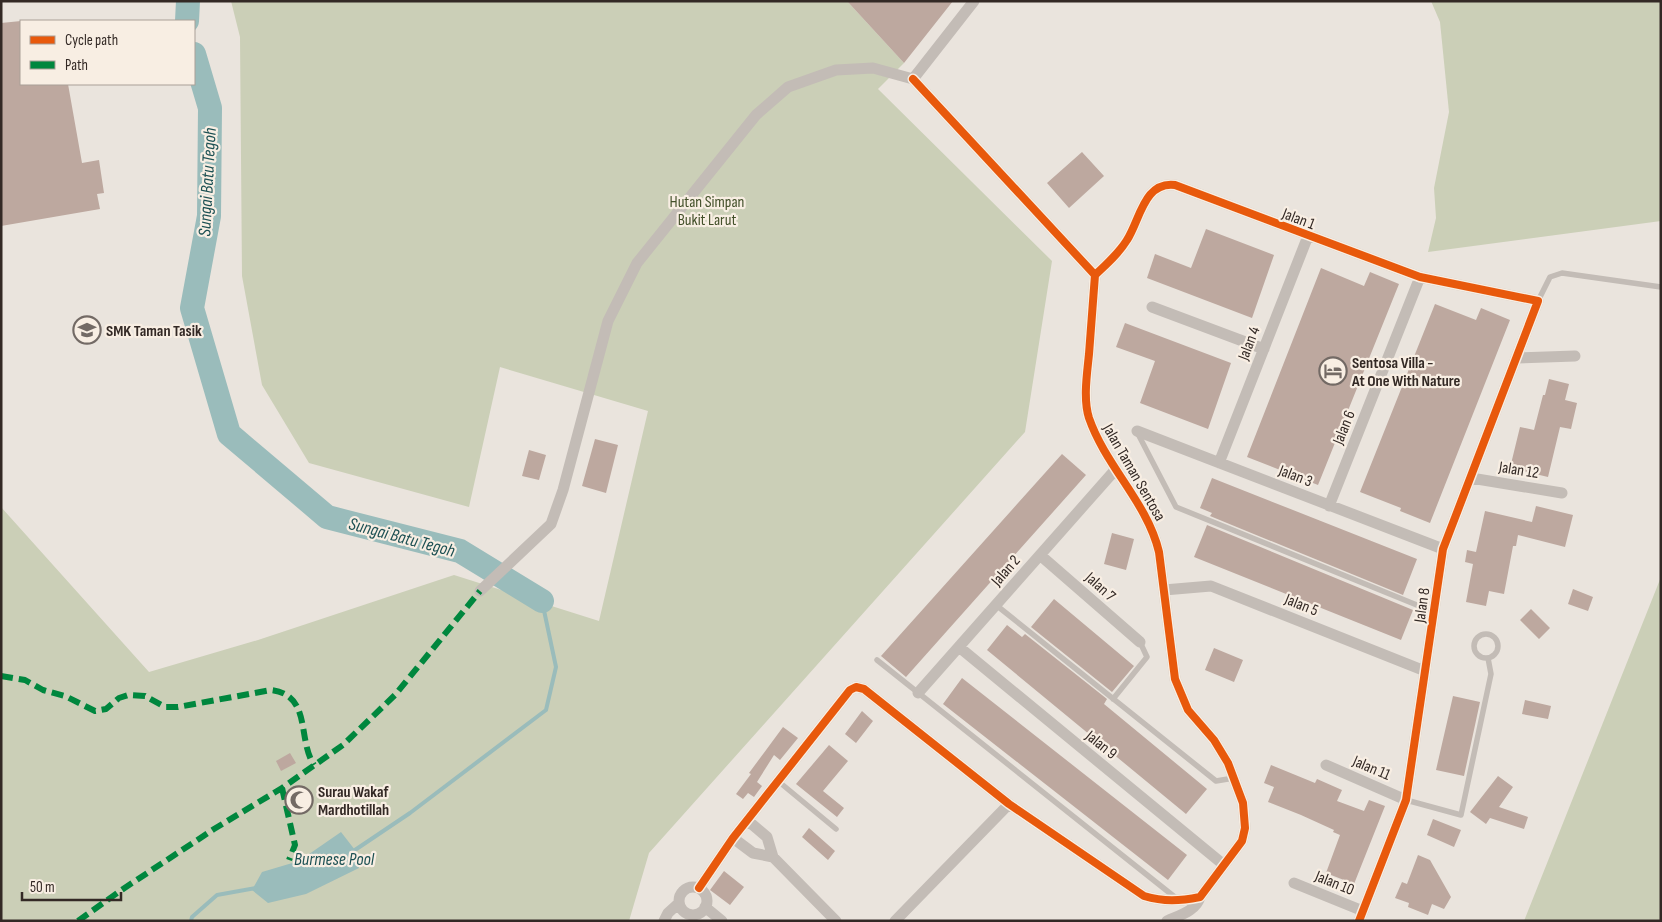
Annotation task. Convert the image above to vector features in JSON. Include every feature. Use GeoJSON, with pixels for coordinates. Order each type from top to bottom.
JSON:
{"type":"FeatureCollection","features":[{"type":"Feature","properties":{"kind":"street"},"geometry":{"type":"LineString","coordinates":[[913,79],[974,1]]}},
{"type":"Feature","properties":{"kind":"street"},"geometry":{"type":"LineString","coordinates":[[480,591],[551,524],[563,490],[608,321],[637,263],[756,115],[788,87],[836,70],[873,68],[913,79],[1096,274]]}},
{"type":"Feature","properties":{"kind":"street","name":"Jalan 1"},"geometry":{"type":"LineString","coordinates":[[1096,274],[1108,264],[1127,240],[1138,220],[1144,202],[1156,187],[1165,183],[1174,184],[1308,236],[1420,276],[1538,301]]}},
{"type":"Feature","properties":{"kind":"street","name":"Jalan 4"},"geometry":{"type":"LineString","coordinates":[[1219,463],[1308,236]]}},
{"type":"Feature","properties":{"kind":"street","name":"Jalan Taman Sentosa"},"geometry":{"type":"LineString","coordinates":[[1096,274],[1087,374],[1086,403],[1089,417],[1116,469],[1148,519],[1156,538],[1160,552],[1175,679],[1188,710],[1214,740],[1228,763],[1243,803],[1245,828],[1242,841],[1200,896],[1198,904],[1187,912],[1167,921]]}},
{"type":"Feature","properties":{"kind":"street","name":"Jalan 6"},"geometry":{"type":"LineString","coordinates":[[1329,506],[1420,276]]}},
{"type":"Feature","properties":{"kind":"street","name":"Jalan 8"},"geometry":{"type":"LineString","coordinates":[[1361,916],[1406,800],[1443,549],[1538,301]]}},
{"type":"Feature","properties":{"kind":"street"},"geometry":{"type":"LineString","coordinates":[[1152,307],[1264,349]]}},
{"type":"Feature","properties":{"kind":"street"},"geometry":{"type":"LineString","coordinates":[[1516,358],[1575,356]]}},
{"type":"Feature","properties":{"kind":"street","name":"Jalan 3"},"geometry":{"type":"LineString","coordinates":[[1137,432],[1443,549]]}},
{"type":"Feature","properties":{"kind":"street","name":"Jalan 2"},"geometry":{"type":"LineString","coordinates":[[918,693],[1116,469]]}},
{"type":"Feature","properties":{"kind":"street","name":"Jalan 12"},"geometry":{"type":"LineString","coordinates":[[1471,478],[1562,493]]}},
{"type":"Feature","properties":{"kind":"street","name":"Jalan 7"},"geometry":{"type":"LineString","coordinates":[[1040,554],[1140,642]]}},
{"type":"Feature","properties":{"kind":"street","name":"Jalan 5"},"geometry":{"type":"LineString","coordinates":[[1164,590],[1211,586],[1425,671]]}},
{"type":"Feature","properties":{"kind":"street","name":"Jalan 9"},"geometry":{"type":"LineString","coordinates":[[959,647],[1224,865]]}},
{"type":"Feature","properties":{"kind":"street"},"geometry":{"type":"LineString","coordinates":[[699,888],[746,820],[850,690],[856,687],[864,689],[1009,804],[1144,896],[1157,900],[1180,901],[1200,896]]}},
{"type":"Feature","properties":{"kind":"street","name":"Jalan 11"},"geometry":{"type":"LineString","coordinates":[[1326,765],[1406,800]]}},
{"type":"Feature","properties":{"kind":"street"},"geometry":{"type":"LineString","coordinates":[[896,921],[1009,804]]}},
{"type":"Feature","properties":{"kind":"street"},"geometry":{"type":"LineString","coordinates":[[746,820],[767,837],[773,857],[836,921]]}},
{"type":"Feature","properties":{"kind":"street"},"geometry":{"type":"LineString","coordinates":[[733,838],[753,853],[773,857]]}},
{"type":"Feature","properties":{"kind":"street","name":"Jalan 10"},"geometry":{"type":"LineString","coordinates":[[1294,883],[1361,916]]}},
{"type":"Feature","properties":{"kind":"street"},"geometry":{"type":"LineString","coordinates":[[690,887],[699,888],[706,898],[705,907],[699,913],[691,915],[683,911],[679,903],[680,895],[686,888],[690,887]]}},
{"type":"Feature","properties":{"kind":"street"},"geometry":{"type":"LineString","coordinates":[[664,921],[668,913],[679,903]]}},
{"type":"Feature","properties":{"kind":"street"},"geometry":{"type":"LineString","coordinates":[[705,907],[722,921]]}},
{"type":"Feature","properties":{"kind":"lane"},"geometry":{"type":"LineString","coordinates":[[1538,301],[1550,277],[1562,273],[1661,287]]}},
{"type":"Feature","properties":{"kind":"lane"},"geometry":{"type":"LineString","coordinates":[[1137,432],[1176,507],[1434,612]]}},
{"type":"Feature","properties":{"kind":"lane"},"geometry":{"type":"LineString","coordinates":[[996,605],[1216,781],[1235,778]]}},
{"type":"Feature","properties":{"kind":"lane"},"geometry":{"type":"LineString","coordinates":[[1484,634],[1493,636],[1498,644],[1496,653],[1488,658],[1479,656],[1474,648],[1476,639],[1484,634]]}},
{"type":"Feature","properties":{"kind":"lane"},"geometry":{"type":"LineString","coordinates":[[1113,699],[1147,658],[1140,642]]}},
{"type":"Feature","properties":{"kind":"lane"},"geometry":{"type":"LineString","coordinates":[[1406,800],[1460,815],[1491,674],[1488,658]]}},
{"type":"Feature","properties":{"kind":"lane"},"geometry":{"type":"LineString","coordinates":[[877,660],[1180,901]]}},
{"type":"Feature","properties":{"kind":"lane"},"geometry":{"type":"LineString","coordinates":[[778,782],[836,829]]}},
{"type":"Feature","properties":{"kind":"green space","name":"Hutan Simpan Bukit Larut"},"geometry":{"type":"Polygon","coordinates":[[[231,1],[847,1],[904,63],[878,89],[1052,261],[1025,432],[649,853],[629,921],[1,921],[1,507],[149,672],[258,640],[454,575],[599,621],[648,411],[500,367],[469,507],[309,463],[262,385],[242,276],[240,37],[231,1]]]}},
{"type":"Feature","properties":{"kind":"green space"},"geometry":{"type":"Polygon","coordinates":[[[1431,1],[1661,1],[1661,221],[1428,252],[1436,218],[1434,188],[1449,112],[1440,22],[1431,1]]]}},
{"type":"Feature","properties":{"kind":"green space"},"geometry":{"type":"Polygon","coordinates":[[[1661,577],[1661,921],[1524,921],[1661,577]]]}},
{"type":"Feature","properties":{"kind":"water","name":"Burmese Pool"},"geometry":{"type":"Polygon","coordinates":[[[341,832],[355,850],[359,868],[306,894],[268,903],[252,890],[262,872],[299,861],[341,832]]]}},
{"type":"Feature","properties":{"kind":"building"},"geometry":{"type":"Polygon","coordinates":[[[847,1],[953,1],[904,63],[847,1]]]}},
{"type":"Feature","properties":{"kind":"building"},"geometry":{"type":"Polygon","coordinates":[[[20,21],[20,85],[68,85],[82,163],[99,160],[104,193],[97,194],[100,209],[1,226],[1,23],[20,21]]]}},
{"type":"Feature","properties":{"kind":"building"},"geometry":{"type":"Polygon","coordinates":[[[1082,152],[1104,176],[1069,208],[1047,183],[1082,152]]]}},
{"type":"Feature","properties":{"kind":"building"},"geometry":{"type":"Polygon","coordinates":[[[1206,229],[1274,255],[1252,318],[1147,278],[1155,254],[1191,268],[1206,229]]]}},
{"type":"Feature","properties":{"kind":"building"},"geometry":{"type":"Polygon","coordinates":[[[1321,268],[1364,286],[1370,272],[1399,284],[1318,485],[1247,457],[1321,268]]]}},
{"type":"Feature","properties":{"kind":"building"},"geometry":{"type":"Polygon","coordinates":[[[1435,304],[1476,320],[1481,308],[1510,320],[1430,523],[1400,511],[1401,508],[1360,492],[1435,304]]]}},
{"type":"Feature","properties":{"kind":"building"},"geometry":{"type":"Polygon","coordinates":[[[1125,323],[1231,363],[1208,429],[1140,403],[1155,361],[1116,347],[1125,323]]]}},
{"type":"Feature","properties":{"kind":"building"},"geometry":{"type":"Polygon","coordinates":[[[1549,379],[1569,384],[1565,400],[1577,403],[1571,429],[1560,427],[1548,477],[1510,468],[1520,427],[1534,430],[1549,379]]]}},
{"type":"Feature","properties":{"kind":"building"},"geometry":{"type":"Polygon","coordinates":[[[595,439],[618,445],[606,493],[582,486],[595,439]]]}},
{"type":"Feature","properties":{"kind":"building"},"geometry":{"type":"Polygon","coordinates":[[[529,450],[546,455],[539,480],[522,476],[529,450]]]}},
{"type":"Feature","properties":{"kind":"building"},"geometry":{"type":"Polygon","coordinates":[[[1062,454],[1086,475],[906,677],[881,656],[1062,454]]]}},
{"type":"Feature","properties":{"kind":"building"},"geometry":{"type":"Polygon","coordinates":[[[1212,478],[1417,559],[1403,595],[1210,516],[1212,513],[1200,508],[1212,478]]]}},
{"type":"Feature","properties":{"kind":"building"},"geometry":{"type":"Polygon","coordinates":[[[1536,506],[1573,515],[1565,547],[1518,535],[1516,546],[1513,546],[1504,594],[1489,591],[1486,606],[1466,602],[1473,564],[1465,562],[1467,550],[1476,552],[1485,511],[1532,522],[1536,506]]]}},
{"type":"Feature","properties":{"kind":"building"},"geometry":{"type":"Polygon","coordinates":[[[1207,525],[1413,610],[1401,640],[1194,557],[1207,525]]]}},
{"type":"Feature","properties":{"kind":"building"},"geometry":{"type":"Polygon","coordinates":[[[1112,533],[1134,539],[1126,570],[1104,564],[1112,533]]]}},
{"type":"Feature","properties":{"kind":"building"},"geometry":{"type":"Polygon","coordinates":[[[1573,589],[1593,597],[1588,611],[1568,604],[1573,589]]]}},
{"type":"Feature","properties":{"kind":"building"},"geometry":{"type":"Polygon","coordinates":[[[1054,599],[1134,666],[1112,692],[1031,627],[1054,599]]]}},
{"type":"Feature","properties":{"kind":"building"},"geometry":{"type":"Polygon","coordinates":[[[1531,609],[1550,628],[1539,639],[1520,620],[1531,609]]]}},
{"type":"Feature","properties":{"kind":"building"},"geometry":{"type":"Polygon","coordinates":[[[1007,625],[1022,637],[1025,634],[1107,699],[1104,704],[1207,789],[1186,814],[987,650],[1007,625]]]}},
{"type":"Feature","properties":{"kind":"building"},"geometry":{"type":"Polygon","coordinates":[[[1214,648],[1243,660],[1234,682],[1205,670],[1214,648]]]}},
{"type":"Feature","properties":{"kind":"building"},"geometry":{"type":"Polygon","coordinates":[[[962,678],[1187,855],[1168,880],[943,704],[962,678]]]}},
{"type":"Feature","properties":{"kind":"building"},"geometry":{"type":"Polygon","coordinates":[[[1453,696],[1480,702],[1464,776],[1436,770],[1453,696]]]}},
{"type":"Feature","properties":{"kind":"building"},"geometry":{"type":"Polygon","coordinates":[[[1525,700],[1551,706],[1548,719],[1522,714],[1525,700]]]}},
{"type":"Feature","properties":{"kind":"building"},"geometry":{"type":"Polygon","coordinates":[[[862,711],[873,721],[856,743],[845,734],[862,711]]]}},
{"type":"Feature","properties":{"kind":"building"},"geometry":{"type":"Polygon","coordinates":[[[783,727],[798,738],[780,760],[774,755],[757,782],[762,786],[754,797],[748,793],[743,799],[736,794],[783,727]]]}},
{"type":"Feature","properties":{"kind":"building"},"geometry":{"type":"Polygon","coordinates":[[[829,745],[848,761],[823,791],[844,808],[837,817],[796,784],[829,745]]]}},
{"type":"Feature","properties":{"kind":"building"},"geometry":{"type":"Polygon","coordinates":[[[290,753],[296,763],[281,771],[276,761],[290,753]]]}},
{"type":"Feature","properties":{"kind":"building"},"geometry":{"type":"Polygon","coordinates":[[[1271,765],[1315,783],[1317,779],[1342,790],[1337,801],[1364,811],[1369,800],[1385,806],[1354,884],[1326,873],[1340,835],[1333,832],[1334,830],[1268,802],[1274,787],[1264,783],[1271,765]]]}},
{"type":"Feature","properties":{"kind":"building"},"geometry":{"type":"Polygon","coordinates":[[[1498,776],[1513,787],[1499,807],[1528,817],[1524,829],[1490,818],[1486,824],[1470,812],[1498,776]]]}},
{"type":"Feature","properties":{"kind":"building","name":"Surau Wakaf Mardhotillah"},"geometry":{"type":"Polygon","coordinates":[[[301,788],[310,803],[296,812],[288,797],[301,788]]]}},
{"type":"Feature","properties":{"kind":"building"},"geometry":{"type":"Polygon","coordinates":[[[1433,819],[1461,830],[1454,847],[1427,835],[1433,819]]]}},
{"type":"Feature","properties":{"kind":"building"},"geometry":{"type":"Polygon","coordinates":[[[809,828],[835,851],[828,860],[802,837],[809,828]]]}},
{"type":"Feature","properties":{"kind":"building"},"geometry":{"type":"Polygon","coordinates":[[[1418,855],[1430,860],[1451,897],[1444,909],[1432,904],[1428,915],[1408,907],[1409,903],[1395,898],[1402,882],[1407,884],[1418,855]]]}},
{"type":"Feature","properties":{"kind":"building"},"geometry":{"type":"Polygon","coordinates":[[[724,871],[744,887],[730,905],[710,890],[724,871]]]}},
{"type":"Feature","properties":{"kind":"waterway","name":"Sungai Batu Tegoh"},"geometry":{"type":"LineString","coordinates":[[187,20],[188,1]]}},
{"type":"Feature","properties":{"kind":"waterway","name":"Sungai Batu Tegoh"},"geometry":{"type":"LineString","coordinates":[[195,57],[210,108],[209,216],[192,308],[229,434],[327,517],[460,551],[542,601]]}},
{"type":"Feature","properties":{"kind":"waterway","name":"Sungai Batu Tegoh"},"geometry":{"type":"LineString","coordinates":[[352,852],[410,813],[546,710],[556,667],[542,601]]}},
{"type":"Feature","properties":{"kind":"waterway","name":"Sungai Batu Tegoh"},"geometry":{"type":"LineString","coordinates":[[191,921],[192,917],[217,895],[256,888]]}},
{"type":"Feature","properties":{"kind":"marked path"},"geometry":{"type":"LineString","coordinates":[[78,921],[214,829],[282,788],[343,745],[395,695],[480,591]]}},
{"type":"Feature","properties":{"kind":"marked path"},"geometry":{"type":"LineString","coordinates":[[1,676],[25,680],[43,690],[65,696],[95,711],[106,709],[119,698],[128,695],[145,696],[165,707],[178,707],[271,690],[284,694],[293,700],[302,720],[309,755],[314,765]]}},
{"type":"Feature","properties":{"kind":"marked path"},"geometry":{"type":"LineString","coordinates":[[282,788],[295,845],[289,860]]}},
{"type":"Feature","properties":{"kind":"cycle path"},"geometry":{"type":"LineString","coordinates":[[699,888],[733,838],[850,690],[856,687],[864,689],[1009,804],[1144,896],[1172,900],[1200,897],[1242,841],[1245,828],[1243,803],[1228,763],[1214,740],[1188,710],[1175,679],[1159,552],[1153,534],[1136,501],[1105,453],[1096,436],[1087,411],[1086,386],[1095,275],[913,79]]}},
{"type":"Feature","properties":{"kind":"cycle path"},"geometry":{"type":"LineString","coordinates":[[1095,275],[1124,245],[1150,195],[1156,189],[1165,185],[1175,185],[1420,277],[1538,301],[1443,549],[1406,800],[1359,921]]}},
{"type":"Feature","properties":{"kind":"place","name":"SMK Taman Tasik"},"geometry":{"type":"Point","coordinates":[87,330]}},
{"type":"Feature","properties":{"kind":"place","name":"Sentosa Villa - At One With Nature"},"geometry":{"type":"Point","coordinates":[1333,371]}},
{"type":"Feature","properties":{"kind":"place","name":"Surau Wakaf Mardhotillah"},"geometry":{"type":"Point","coordinates":[299,800]}}]}
